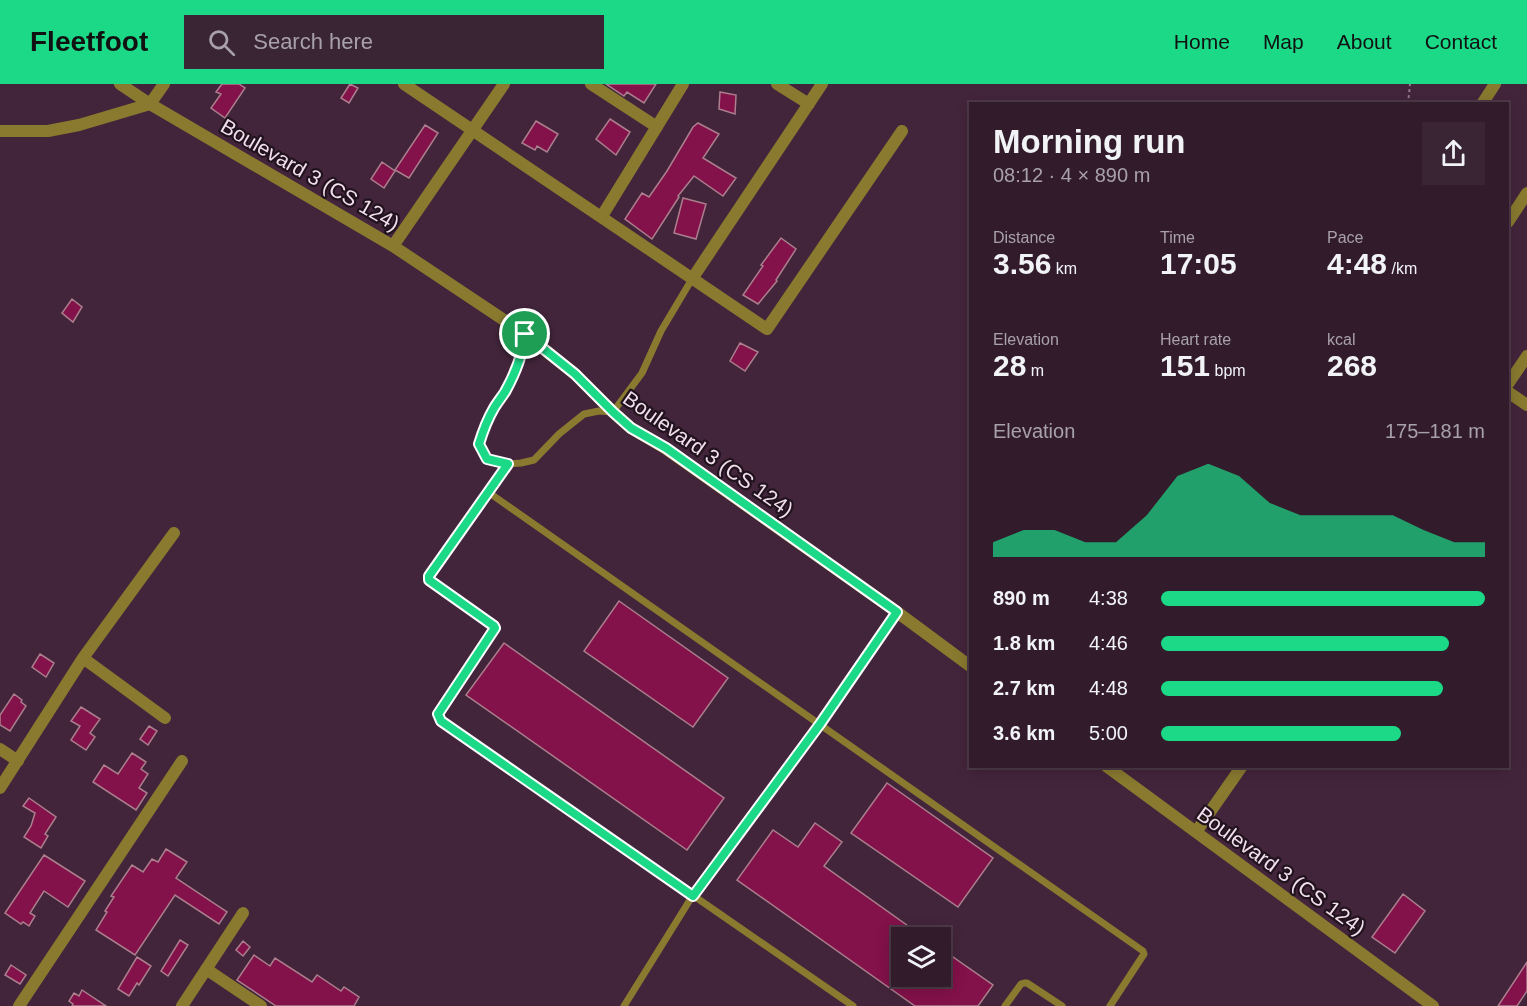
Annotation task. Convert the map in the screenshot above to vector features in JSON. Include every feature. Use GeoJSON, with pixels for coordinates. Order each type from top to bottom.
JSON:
{"type":"FeatureCollection","features":[{"type":"Feature","properties":{"kind":"street","name":"Boulevard 3 (CS 124)"},"geometry":{"type":"LineString","coordinates":[[120,84],[150,104],[393,246],[525,334],[575,374],[631,428],[666,448],[969,665]]}},
{"type":"Feature","properties":{"kind":"street"},"geometry":{"type":"LineString","coordinates":[[0,131],[59,130],[150,104],[165,84]]}},
{"type":"Feature","properties":{"kind":"street"},"geometry":{"type":"LineString","coordinates":[[404,84],[767,329],[902,131]]}},
{"type":"Feature","properties":{"kind":"street"},"geometry":{"type":"LineString","coordinates":[[393,246],[504,84]]}},
{"type":"Feature","properties":{"kind":"street"},"geometry":{"type":"LineString","coordinates":[[591,84],[657,127]]}},
{"type":"Feature","properties":{"kind":"street"},"geometry":{"type":"LineString","coordinates":[[602,216],[683,84]]}},
{"type":"Feature","properties":{"kind":"street"},"geometry":{"type":"LineString","coordinates":[[777,84],[809,104]]}},
{"type":"Feature","properties":{"kind":"street"},"geometry":{"type":"LineString","coordinates":[[692,279],[822,84]]}},
{"type":"Feature","properties":{"kind":"street"},"geometry":{"type":"LineString","coordinates":[[1483,102],[1495,84]]}},
{"type":"Feature","properties":{"kind":"street"},"geometry":{"type":"LineString","coordinates":[[1509,220],[1527,193]]}},
{"type":"Feature","properties":{"kind":"street"},"geometry":{"type":"LineString","coordinates":[[1509,383],[1527,356]]}},
{"type":"Feature","properties":{"kind":"street"},"geometry":{"type":"LineString","coordinates":[[1509,393],[1527,405]]}},
{"type":"Feature","properties":{"kind":"street"},"geometry":{"type":"LineString","coordinates":[[0,788],[83,658],[174,532]]}},
{"type":"Feature","properties":{"kind":"street"},"geometry":{"type":"LineString","coordinates":[[83,658],[165,718]]}},
{"type":"Feature","properties":{"kind":"street"},"geometry":{"type":"LineString","coordinates":[[0,749],[18,761]]}},
{"type":"Feature","properties":{"kind":"street"},"geometry":{"type":"LineString","coordinates":[[19,1006],[182,761]]}},
{"type":"Feature","properties":{"kind":"street","name":"Boulevard 3 (CS 124)"},"geometry":{"type":"LineString","coordinates":[[1109,768],[1431,1005]]}},
{"type":"Feature","properties":{"kind":"street"},"geometry":{"type":"LineString","coordinates":[[1196,832],[1241,768]]}},
{"type":"Feature","properties":{"kind":"street"},"geometry":{"type":"LineString","coordinates":[[183,1006],[243,913]]}},
{"type":"Feature","properties":{"kind":"street"},"geometry":{"type":"LineString","coordinates":[[206,969],[261,1006]]}},
{"type":"Feature","properties":{"kind":"street"},"geometry":{"type":"LineString","coordinates":[[1410,989],[1411,1006]]}},
{"type":"Feature","properties":{"kind":"lane"},"geometry":{"type":"LineString","coordinates":[[525,334],[524,348],[515,370],[504,394],[495,405],[485,425],[479,444],[487,459],[508,464],[534,460],[584,414],[599,411],[613,412],[642,373],[661,331],[692,279]]}},
{"type":"Feature","properties":{"kind":"lane"},"geometry":{"type":"LineString","coordinates":[[508,464],[429,576],[429,580],[495,628],[438,714],[438,718],[853,1006]]}},
{"type":"Feature","properties":{"kind":"lane"},"geometry":{"type":"LineString","coordinates":[[488,492],[1143,951],[1144,954],[1110,1006]]}},
{"type":"Feature","properties":{"kind":"lane"},"geometry":{"type":"LineString","coordinates":[[624,1006],[693,896],[820,724],[897,612]]}},
{"type":"Feature","properties":{"kind":"lane"},"geometry":{"type":"LineString","coordinates":[[1005,1006],[1024,983],[1062,1006]]}},
{"type":"Feature","properties":{"kind":"path"},"geometry":{"type":"LineString","coordinates":[[1408,102],[1410,84]]}},
{"type":"Feature","properties":{"kind":"building"},"geometry":{"type":"Polygon","coordinates":[[[222,84],[239,84],[245,88],[225,118],[211,108],[221,94],[216,92],[222,84]]]}},
{"type":"Feature","properties":{"kind":"building"},"geometry":{"type":"Polygon","coordinates":[[[350,84],[358,88],[349,103],[341,98],[350,84]]]}},
{"type":"Feature","properties":{"kind":"building"},"geometry":{"type":"Polygon","coordinates":[[[606,84],[656,84],[644,103],[627,92],[624,96],[606,84]]]}},
{"type":"Feature","properties":{"kind":"building"},"geometry":{"type":"Polygon","coordinates":[[[720,92],[736,95],[735,114],[719,109],[720,92]]]}},
{"type":"Feature","properties":{"kind":"building"},"geometry":{"type":"Polygon","coordinates":[[[610,119],[630,132],[616,155],[596,139],[610,119]]]}},
{"type":"Feature","properties":{"kind":"building"},"geometry":{"type":"Polygon","coordinates":[[[536,121],[558,134],[547,152],[537,146],[535,150],[522,143],[536,121]]]}},
{"type":"Feature","properties":{"kind":"building"},"geometry":{"type":"Polygon","coordinates":[[[698,123],[719,134],[703,158],[736,178],[723,196],[694,176],[678,196],[652,239],[625,219],[642,193],[649,197],[693,127],[698,123]]]}},
{"type":"Feature","properties":{"kind":"building"},"geometry":{"type":"Polygon","coordinates":[[[425,125],[438,133],[409,178],[395,170],[425,125]]]}},
{"type":"Feature","properties":{"kind":"building"},"geometry":{"type":"Polygon","coordinates":[[[382,162],[395,171],[384,188],[371,179],[382,162]]]}},
{"type":"Feature","properties":{"kind":"building"},"geometry":{"type":"Polygon","coordinates":[[[683,198],[706,204],[696,239],[674,233],[683,198]]]}},
{"type":"Feature","properties":{"kind":"building"},"geometry":{"type":"Polygon","coordinates":[[[781,238],[796,249],[777,281],[758,304],[743,295],[781,238]]]}},
{"type":"Feature","properties":{"kind":"building"},"geometry":{"type":"Polygon","coordinates":[[[72,299],[82,307],[73,322],[62,313],[72,299]]]}},
{"type":"Feature","properties":{"kind":"building"},"geometry":{"type":"Polygon","coordinates":[[[740,343],[758,352],[745,371],[730,361],[740,343]]]}},
{"type":"Feature","properties":{"kind":"building"},"geometry":{"type":"Polygon","coordinates":[[[619,601],[728,678],[693,727],[584,651],[619,601]]]}},
{"type":"Feature","properties":{"kind":"building"},"geometry":{"type":"Polygon","coordinates":[[[504,643],[724,798],[687,850],[466,695],[504,643]]]}},
{"type":"Feature","properties":{"kind":"building"},"geometry":{"type":"Polygon","coordinates":[[[40,654],[54,663],[46,677],[32,667],[40,654]]]}},
{"type":"Feature","properties":{"kind":"building"},"geometry":{"type":"Polygon","coordinates":[[[14,694],[26,706],[10,731],[0,725],[0,715],[14,694]]]}},
{"type":"Feature","properties":{"kind":"building"},"geometry":{"type":"Polygon","coordinates":[[[81,707],[100,719],[90,733],[95,737],[86,750],[71,740],[80,726],[71,721],[81,707]]]}},
{"type":"Feature","properties":{"kind":"building"},"geometry":{"type":"Polygon","coordinates":[[[149,726],[157,731],[148,745],[140,739],[149,726]]]}},
{"type":"Feature","properties":{"kind":"building"},"geometry":{"type":"Polygon","coordinates":[[[132,753],[146,762],[141,769],[148,774],[139,788],[147,793],[136,810],[93,782],[104,765],[118,774],[132,753]]]}},
{"type":"Feature","properties":{"kind":"building"},"geometry":{"type":"Polygon","coordinates":[[[887,783],[993,858],[958,907],[851,833],[887,783]]]}},
{"type":"Feature","properties":{"kind":"building"},"geometry":{"type":"Polygon","coordinates":[[[29,798],[56,817],[45,834],[48,836],[41,848],[24,837],[35,813],[23,806],[29,798]]]}},
{"type":"Feature","properties":{"kind":"building"},"geometry":{"type":"Polygon","coordinates":[[[815,823],[842,842],[824,866],[910,927],[891,927],[891,987],[951,987],[951,956],[993,985],[978,1006],[915,1006],[737,880],[773,830],[798,847],[815,823]]]}},
{"type":"Feature","properties":{"kind":"building"},"geometry":{"type":"Polygon","coordinates":[[[166,849],[187,862],[176,878],[227,912],[219,924],[175,895],[135,955],[96,930],[114,897],[111,896],[132,865],[143,872],[152,859],[158,862],[166,849]]]}},
{"type":"Feature","properties":{"kind":"building"},"geometry":{"type":"Polygon","coordinates":[[[44,855],[85,881],[68,907],[44,891],[30,913],[35,916],[29,926],[23,922],[21,924],[5,913],[44,855]]]}},
{"type":"Feature","properties":{"kind":"building"},"geometry":{"type":"Polygon","coordinates":[[[1403,894],[1425,911],[1395,953],[1372,937],[1403,894]]]}},
{"type":"Feature","properties":{"kind":"building"},"geometry":{"type":"Polygon","coordinates":[[[180,940],[188,945],[168,976],[161,971],[180,940]]]}},
{"type":"Feature","properties":{"kind":"building"},"geometry":{"type":"Polygon","coordinates":[[[243,941],[250,947],[243,956],[236,950],[243,941]]]}},
{"type":"Feature","properties":{"kind":"building"},"geometry":{"type":"Polygon","coordinates":[[[254,955],[270,966],[275,958],[312,982],[317,975],[341,991],[344,987],[359,997],[354,1006],[276,1006],[237,980],[254,955]]]}},
{"type":"Feature","properties":{"kind":"building"},"geometry":{"type":"Polygon","coordinates":[[[137,957],[151,966],[129,996],[118,989],[137,957]]]}},
{"type":"Feature","properties":{"kind":"building"},"geometry":{"type":"Polygon","coordinates":[[[1527,962],[1527,991],[1517,1006],[1498,1006],[1527,962]]]}},
{"type":"Feature","properties":{"kind":"building"},"geometry":{"type":"Polygon","coordinates":[[[11,965],[26,975],[20,984],[5,975],[11,965]]]}},
{"type":"Feature","properties":{"kind":"building"},"geometry":{"type":"Polygon","coordinates":[[[82,990],[106,1006],[72,1006],[73,1004],[69,1001],[74,993],[79,996],[82,990]]]}},
{"type":"Feature","properties":{"kind":"route"},"geometry":{"type":"LineString","coordinates":[[525,334],[575,374],[631,428],[666,448],[897,612],[820,724],[693,896],[438,718],[438,714],[495,628],[429,580],[429,576],[508,464],[487,459],[479,444],[485,425],[495,405],[504,394],[515,370],[524,348],[525,334]]}}]}
